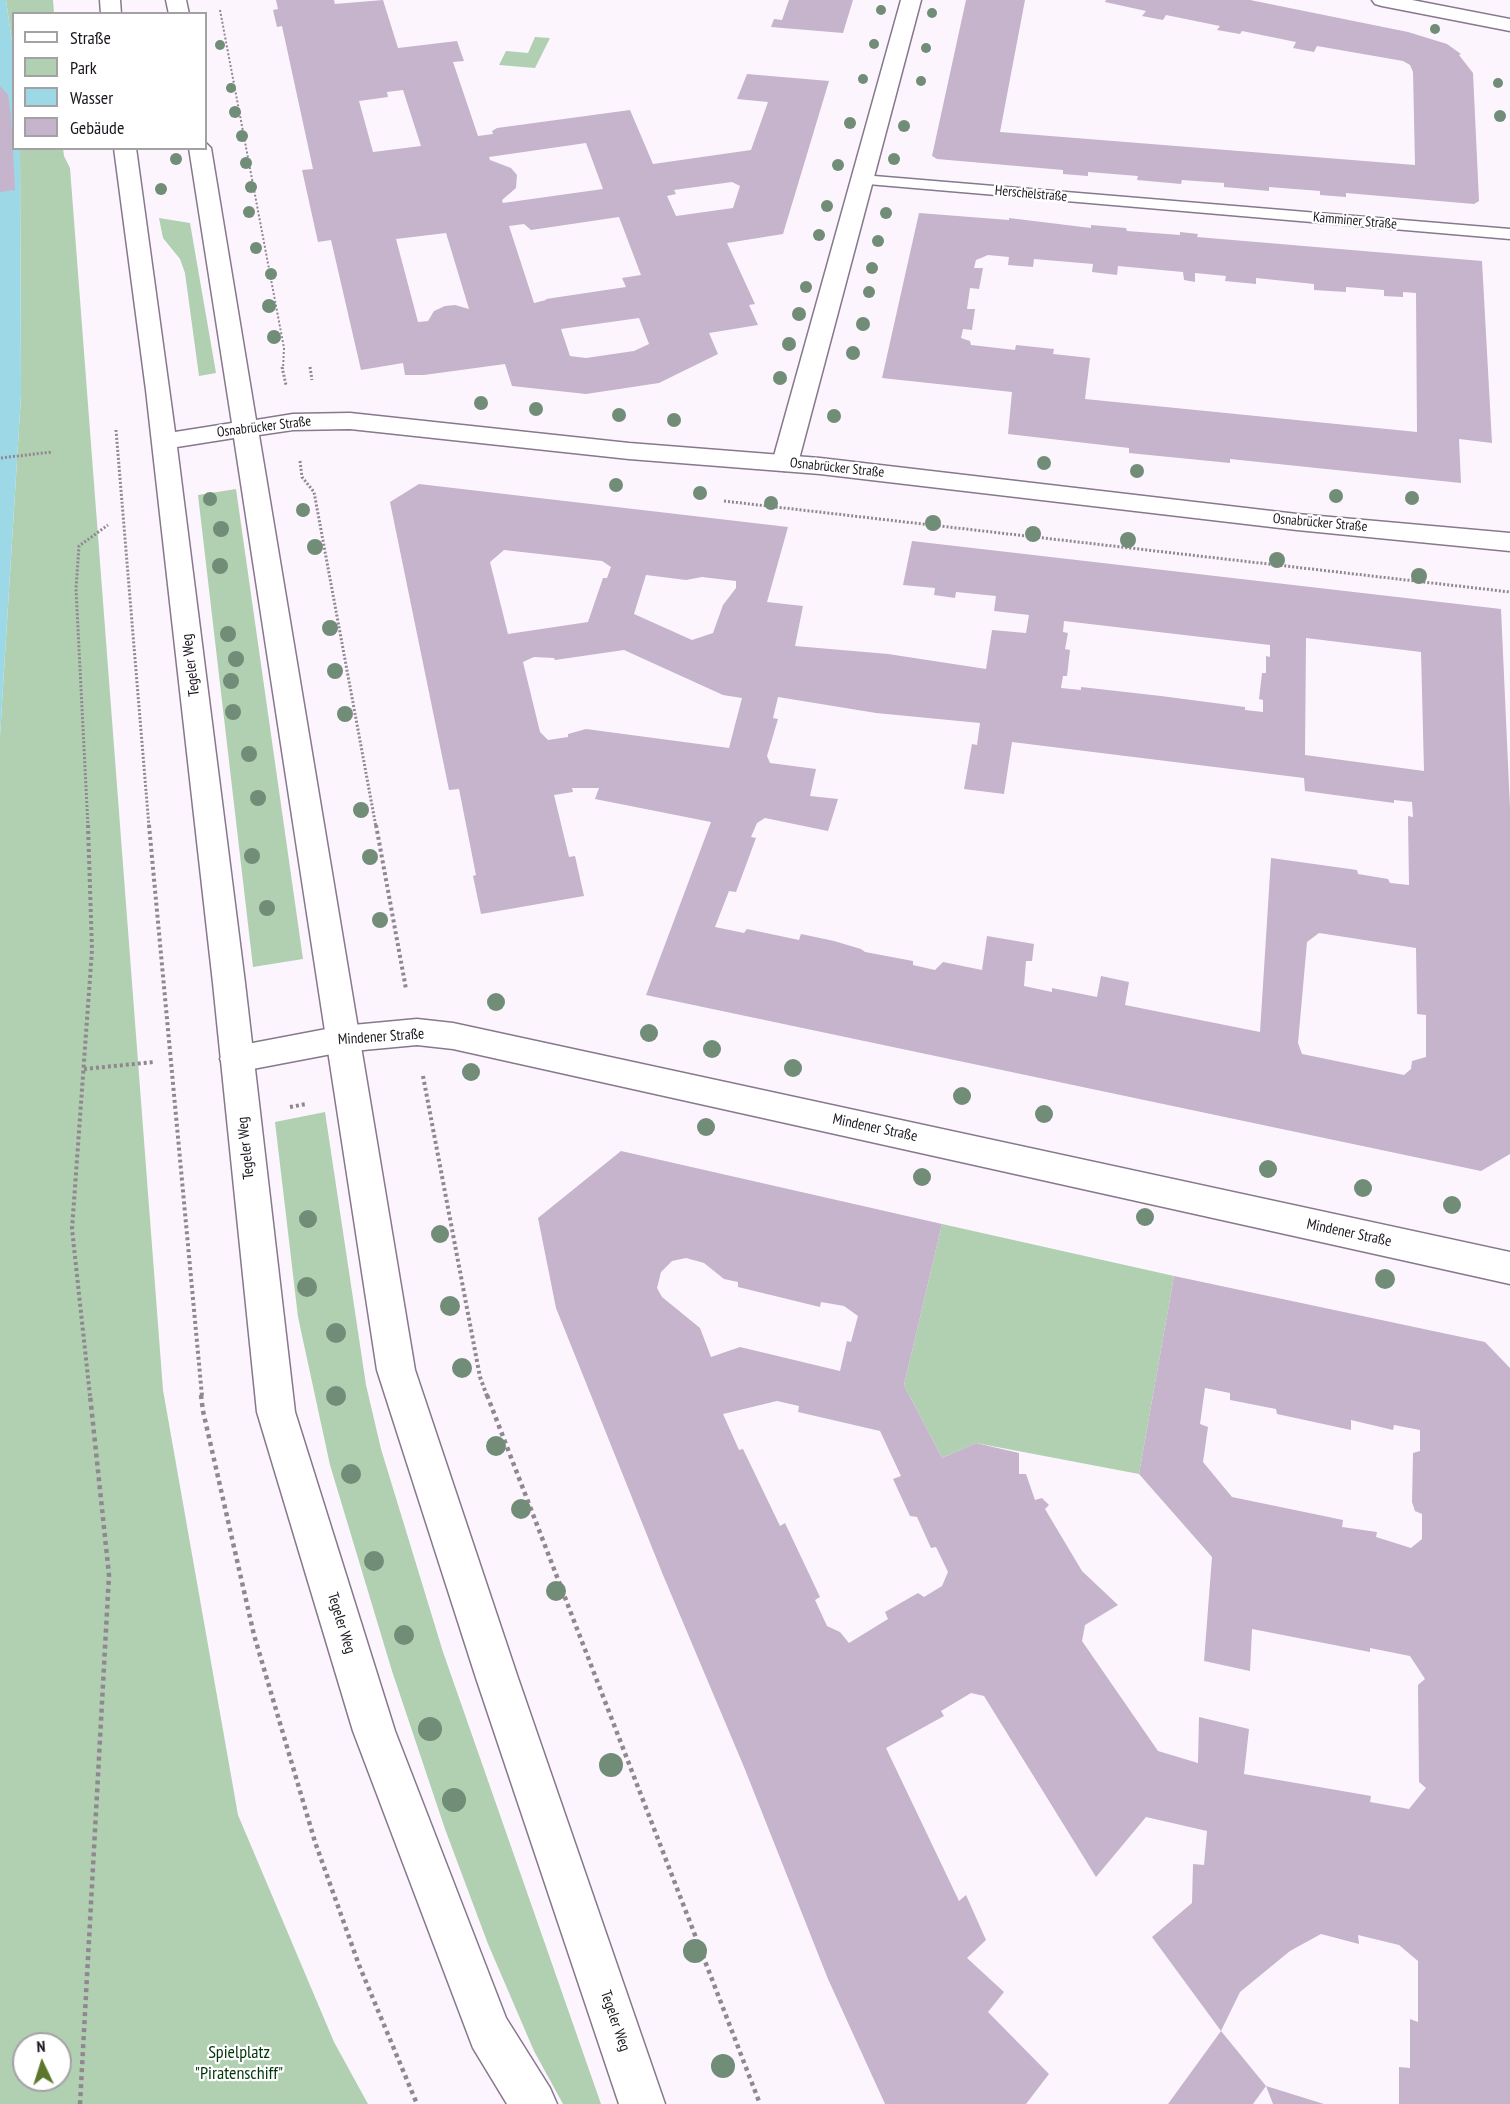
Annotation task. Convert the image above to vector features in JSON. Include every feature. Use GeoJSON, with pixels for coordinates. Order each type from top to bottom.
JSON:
{"type":"FeatureCollection","features":[{"type":"Feature","properties":{"kind":"main road"},"geometry":{"type":"LineString","coordinates":[[785,463],[911,0]]}},
{"type":"Feature","properties":{"kind":"main road"},"geometry":{"type":"LineString","coordinates":[[1382,0],[1510,25]]}},
{"type":"Feature","properties":{"kind":"main road","name":"Tegeler Weg"},"geometry":{"type":"LineString","coordinates":[[125,150],[164,441],[276,1412],[374,1731],[489,2032],[534,2104]]}},
{"type":"Feature","properties":{"kind":"main road","name":"Tegeler Weg"},"geometry":{"type":"LineString","coordinates":[[200,150],[396,1370],[497,1678],[642,2104]]}},
{"type":"Feature","properties":{"kind":"main road","name":"Osnabrücker Straße"},"geometry":{"type":"LineString","coordinates":[[164,441],[292,422],[350,421],[629,451],[785,463],[1297,522],[1510,542]]}},
{"type":"Feature","properties":{"kind":"main road","name":"Mindener Straße"},"geometry":{"type":"LineString","coordinates":[[237,1059],[342,1039],[417,1032],[453,1036],[1510,1268]]}},
{"type":"Feature","properties":{"kind":"lane","name":"Herschelstraße"},"geometry":{"type":"LineString","coordinates":[[862,180],[1200,208]]}},
{"type":"Feature","properties":{"kind":"lane","name":"Kamminer Straße"},"geometry":{"type":"LineString","coordinates":[[1200,208],[1510,234]]}},
{"type":"Feature","properties":{"kind":"path"},"geometry":{"type":"LineString","coordinates":[[218,0],[284,348],[282,365]]}},
{"type":"Feature","properties":{"kind":"path"},"geometry":{"type":"LineString","coordinates":[[310,367],[312,380]]}},
{"type":"Feature","properties":{"kind":"path"},"geometry":{"type":"LineString","coordinates":[[116,429],[129,579]]}},
{"type":"Feature","properties":{"kind":"path"},"geometry":{"type":"LineString","coordinates":[[1,458],[52,452]]}},
{"type":"Feature","properties":{"kind":"path"},"geometry":{"type":"LineString","coordinates":[[302,477],[314,492],[407,995]]}},
{"type":"Feature","properties":{"kind":"path"},"geometry":{"type":"LineString","coordinates":[[715,500],[1510,592]]}},
{"type":"Feature","properties":{"kind":"path"},"geometry":{"type":"LineString","coordinates":[[80,2104],[109,1575],[72,1229],[92,950],[84,725],[76,589],[79,546],[108,525]]}},
{"type":"Feature","properties":{"kind":"path"},"geometry":{"type":"LineString","coordinates":[[84,1069],[154,1062]]}},
{"type":"Feature","properties":{"kind":"path"},"geometry":{"type":"LineString","coordinates":[[423,1076],[480,1377],[760,2104]]}},
{"type":"Feature","properties":{"kind":"path"},"geometry":{"type":"LineString","coordinates":[[280,1109],[313,1103]]}},
{"type":"Feature","properties":{"kind":"green space"},"geometry":{"type":"Polygon","coordinates":[[[6,0],[53,0],[54,12],[12,12],[12,42],[6,0]]]}},
{"type":"Feature","properties":{"kind":"green space"},"geometry":{"type":"Polygon","coordinates":[[[535,37],[550,38],[535,68],[499,65],[506,51],[528,53],[535,37]]]}},
{"type":"Feature","properties":{"kind":"green space","name":"Spielplatz \"Piratenschiff\""},"geometry":{"type":"Polygon","coordinates":[[[20,150],[63,150],[70,168],[163,1390],[238,1815],[334,2042],[368,2104],[0,2104],[0,736],[21,395],[20,150]]]}},
{"type":"Feature","properties":{"kind":"green space"},"geometry":{"type":"Polygon","coordinates":[[[159,218],[190,223],[216,373],[199,376],[185,273],[180,259],[163,238],[159,218]]]}},
{"type":"Feature","properties":{"kind":"green space"},"geometry":{"type":"Polygon","coordinates":[[[236,489],[303,959],[253,967],[198,495],[236,489]]]}},
{"type":"Feature","properties":{"kind":"green space"},"geometry":{"type":"Polygon","coordinates":[[[325,1112],[366,1385],[381,1449],[443,1652],[601,2104],[563,2104],[534,2051],[488,1944],[445,1829],[392,1671],[330,1465],[298,1317],[275,1122],[325,1112]]]}},
{"type":"Feature","properties":{"kind":"green space"},"geometry":{"type":"Polygon","coordinates":[[[942,1224],[1174,1276],[1139,1474],[976,1443],[942,1458],[904,1385],[942,1224]]]}},
{"type":"Feature","properties":{"kind":"water"},"geometry":{"type":"Polygon","coordinates":[[[0,0],[6,0],[12,42],[12,150],[20,150],[21,395],[0,736],[0,0]]]}},
{"type":"Feature","properties":{"kind":"building"},"geometry":{"type":"Polygon","coordinates":[[[276,0],[334,0],[335,4],[383,0],[398,48],[457,41],[464,61],[453,62],[478,136],[493,134],[492,131],[497,128],[630,110],[653,164],[751,150],[768,102],[737,99],[747,74],[829,81],[783,234],[727,243],[755,304],[749,305],[758,325],[709,333],[718,354],[659,383],[586,394],[512,386],[505,364],[424,375],[405,375],[403,363],[361,370],[331,240],[318,242],[302,170],[313,169],[282,26],[277,27],[273,10],[278,9],[276,0]],[[403,90],[387,92],[388,97],[359,101],[373,152],[421,146],[403,90]],[[586,143],[489,157],[490,160],[511,168],[517,175],[516,188],[502,200],[503,203],[603,189],[586,143]],[[732,182],[674,190],[676,194],[667,196],[676,216],[733,208],[740,186],[732,182]],[[619,217],[531,230],[524,224],[509,226],[534,303],[546,299],[626,287],[622,278],[641,275],[619,217]],[[446,233],[396,239],[418,322],[428,321],[434,311],[445,306],[455,305],[469,309],[446,233]],[[639,318],[561,329],[570,356],[586,358],[634,351],[649,344],[639,318]]]}},
{"type":"Feature","properties":{"kind":"building"},"geometry":{"type":"Polygon","coordinates":[[[789,0],[853,0],[843,33],[771,27],[774,19],[782,20],[789,0]]]}},
{"type":"Feature","properties":{"kind":"building"},"geometry":{"type":"Polygon","coordinates":[[[966,0],[1025,0],[1000,132],[1415,165],[1413,72],[1410,65],[1403,61],[1317,46],[1314,52],[1293,48],[1296,42],[1242,31],[1240,34],[1217,30],[1220,26],[1166,15],[1163,20],[1142,16],[1146,11],[1105,2],[1106,0],[1250,0],[1408,32],[1447,44],[1461,54],[1459,55],[1473,73],[1479,201],[1474,204],[1346,193],[1346,197],[1320,195],[1320,191],[1269,187],[1269,191],[1224,187],[1224,183],[1182,180],[1181,184],[1137,180],[1138,176],[1088,172],[1088,176],[1063,174],[1063,170],[937,159],[932,156],[966,0]]]}},
{"type":"Feature","properties":{"kind":"building"},"geometry":{"type":"Polygon","coordinates":[[[0,86],[8,95],[11,115],[15,190],[0,192],[0,86]]]}},
{"type":"Feature","properties":{"kind":"building"},"geometry":{"type":"Polygon","coordinates":[[[919,213],[1009,220],[1009,218],[1091,228],[1091,225],[1126,228],[1127,231],[1180,235],[1180,232],[1198,234],[1197,237],[1482,261],[1492,443],[1459,439],[1461,483],[1230,459],[1230,463],[1129,453],[1129,448],[1008,434],[1012,392],[882,378],[919,213]],[[988,255],[976,260],[974,268],[983,268],[979,289],[970,288],[967,309],[975,309],[972,330],[963,329],[961,338],[970,341],[971,345],[1015,350],[1016,345],[1054,349],[1053,354],[1090,358],[1085,399],[1417,432],[1416,293],[1403,292],[1403,297],[1384,296],[1384,290],[1346,287],[1346,292],[1314,290],[1314,284],[1256,278],[1256,284],[1225,281],[1226,276],[1195,273],[1195,282],[1184,280],[1183,272],[1118,266],[1117,275],[1092,272],[1093,264],[1034,259],[1033,267],[1008,265],[1009,257],[988,255]]]}},
{"type":"Feature","properties":{"kind":"building"},"geometry":{"type":"Polygon","coordinates":[[[419,484],[788,527],[767,602],[803,606],[795,646],[888,654],[986,669],[992,630],[1026,633],[1029,615],[994,611],[996,596],[956,592],[955,598],[934,595],[935,588],[903,585],[912,541],[1501,609],[1510,808],[1510,1154],[1481,1171],[646,995],[711,822],[595,799],[599,788],[572,788],[573,792],[554,795],[569,857],[575,856],[584,896],[481,914],[473,876],[476,875],[459,789],[449,790],[390,502],[419,484]],[[504,550],[490,562],[508,634],[588,622],[603,578],[607,578],[611,567],[602,561],[504,550]],[[646,575],[634,614],[692,640],[713,633],[723,605],[736,588],[736,581],[702,577],[686,580],[646,575]],[[1064,621],[1063,632],[1068,633],[1065,649],[1070,650],[1067,676],[1063,676],[1061,688],[1081,690],[1081,687],[1161,696],[1245,707],[1245,710],[1263,712],[1263,700],[1259,699],[1262,673],[1266,673],[1266,656],[1270,657],[1270,645],[1064,621]],[[1306,638],[1305,755],[1424,771],[1421,652],[1306,638]],[[624,650],[555,660],[554,658],[534,657],[523,662],[540,732],[548,740],[568,737],[568,734],[586,729],[729,748],[742,698],[723,695],[624,650]],[[778,697],[773,718],[778,719],[767,756],[770,763],[816,769],[810,796],[838,799],[828,831],[765,818],[757,823],[751,837],[756,838],[736,892],[729,891],[715,927],[744,933],[747,929],[799,940],[801,934],[834,941],[865,952],[913,961],[913,965],[935,970],[943,962],[982,970],[987,936],[1034,944],[1032,961],[1026,961],[1024,986],[1052,992],[1052,988],[1097,997],[1101,976],[1129,982],[1125,1005],[1260,1032],[1271,858],[1357,870],[1358,874],[1388,879],[1390,883],[1409,885],[1408,816],[1413,817],[1412,802],[1394,800],[1394,803],[1305,791],[1304,778],[1012,742],[1004,794],[964,789],[972,744],[977,745],[980,723],[876,713],[778,697]],[[1319,933],[1307,942],[1298,1043],[1302,1054],[1404,1075],[1411,1069],[1412,1061],[1426,1057],[1426,1015],[1417,1014],[1416,948],[1319,933]]]}},
{"type":"Feature","properties":{"kind":"building"},"geometry":{"type":"Polygon","coordinates":[[[621,1151],[942,1224],[904,1385],[942,1458],[976,1443],[1019,1453],[1019,1474],[1026,1474],[1035,1500],[1042,1498],[1049,1505],[1045,1509],[1082,1571],[1118,1605],[1085,1625],[1082,1641],[1158,1751],[1198,1763],[1199,1717],[1249,1729],[1244,1774],[1371,1796],[1370,1802],[1409,1809],[1426,1788],[1419,1782],[1418,1685],[1425,1679],[1410,1656],[1370,1648],[1370,1652],[1252,1629],[1250,1671],[1204,1661],[1212,1557],[1139,1474],[1174,1276],[1485,1342],[1510,1368],[1510,2104],[1399,2104],[1399,2067],[1410,2068],[1410,2019],[1418,2022],[1418,1961],[1399,1945],[1358,1935],[1359,1944],[1321,1934],[1290,1951],[1240,1992],[1221,2031],[1152,1937],[1192,1903],[1193,1864],[1204,1865],[1207,1831],[1146,1817],[1096,1877],[984,1696],[971,1693],[941,1711],[944,1716],[886,1748],[959,1901],[966,1895],[986,1940],[967,1958],[1004,1992],[988,2012],[1049,2074],[1026,2104],[885,2104],[828,1979],[556,1308],[538,1218],[621,1151]],[[686,1258],[672,1261],[661,1272],[657,1288],[662,1297],[700,1328],[711,1357],[740,1347],[840,1371],[847,1341],[851,1342],[858,1316],[844,1306],[821,1302],[820,1307],[738,1287],[738,1282],[724,1279],[704,1263],[686,1258]],[[1205,1388],[1200,1424],[1208,1427],[1203,1462],[1232,1497],[1343,1520],[1342,1527],[1377,1532],[1376,1537],[1411,1548],[1422,1539],[1422,1514],[1415,1511],[1412,1502],[1413,1453],[1420,1451],[1420,1430],[1394,1425],[1393,1430],[1351,1420],[1351,1430],[1277,1414],[1276,1409],[1230,1400],[1230,1393],[1205,1388]],[[777,1401],[723,1414],[739,1450],[743,1449],[780,1526],[785,1523],[820,1597],[815,1600],[827,1626],[840,1632],[849,1643],[888,1619],[885,1612],[918,1593],[924,1597],[942,1586],[948,1572],[936,1547],[931,1548],[917,1517],[910,1516],[893,1479],[901,1476],[880,1431],[798,1412],[799,1406],[777,1401]]]}},
{"type":"Feature","properties":{"kind":"building"},"geometry":{"type":"Polygon","coordinates":[[[1221,2031],[1266,2086],[1253,2104],[1168,2104],[1221,2031]]]}},
{"type":"Feature","properties":{"kind":"building"},"geometry":{"type":"Polygon","coordinates":[[[1266,2086],[1324,2104],[1273,2104],[1266,2086]]]}}]}
